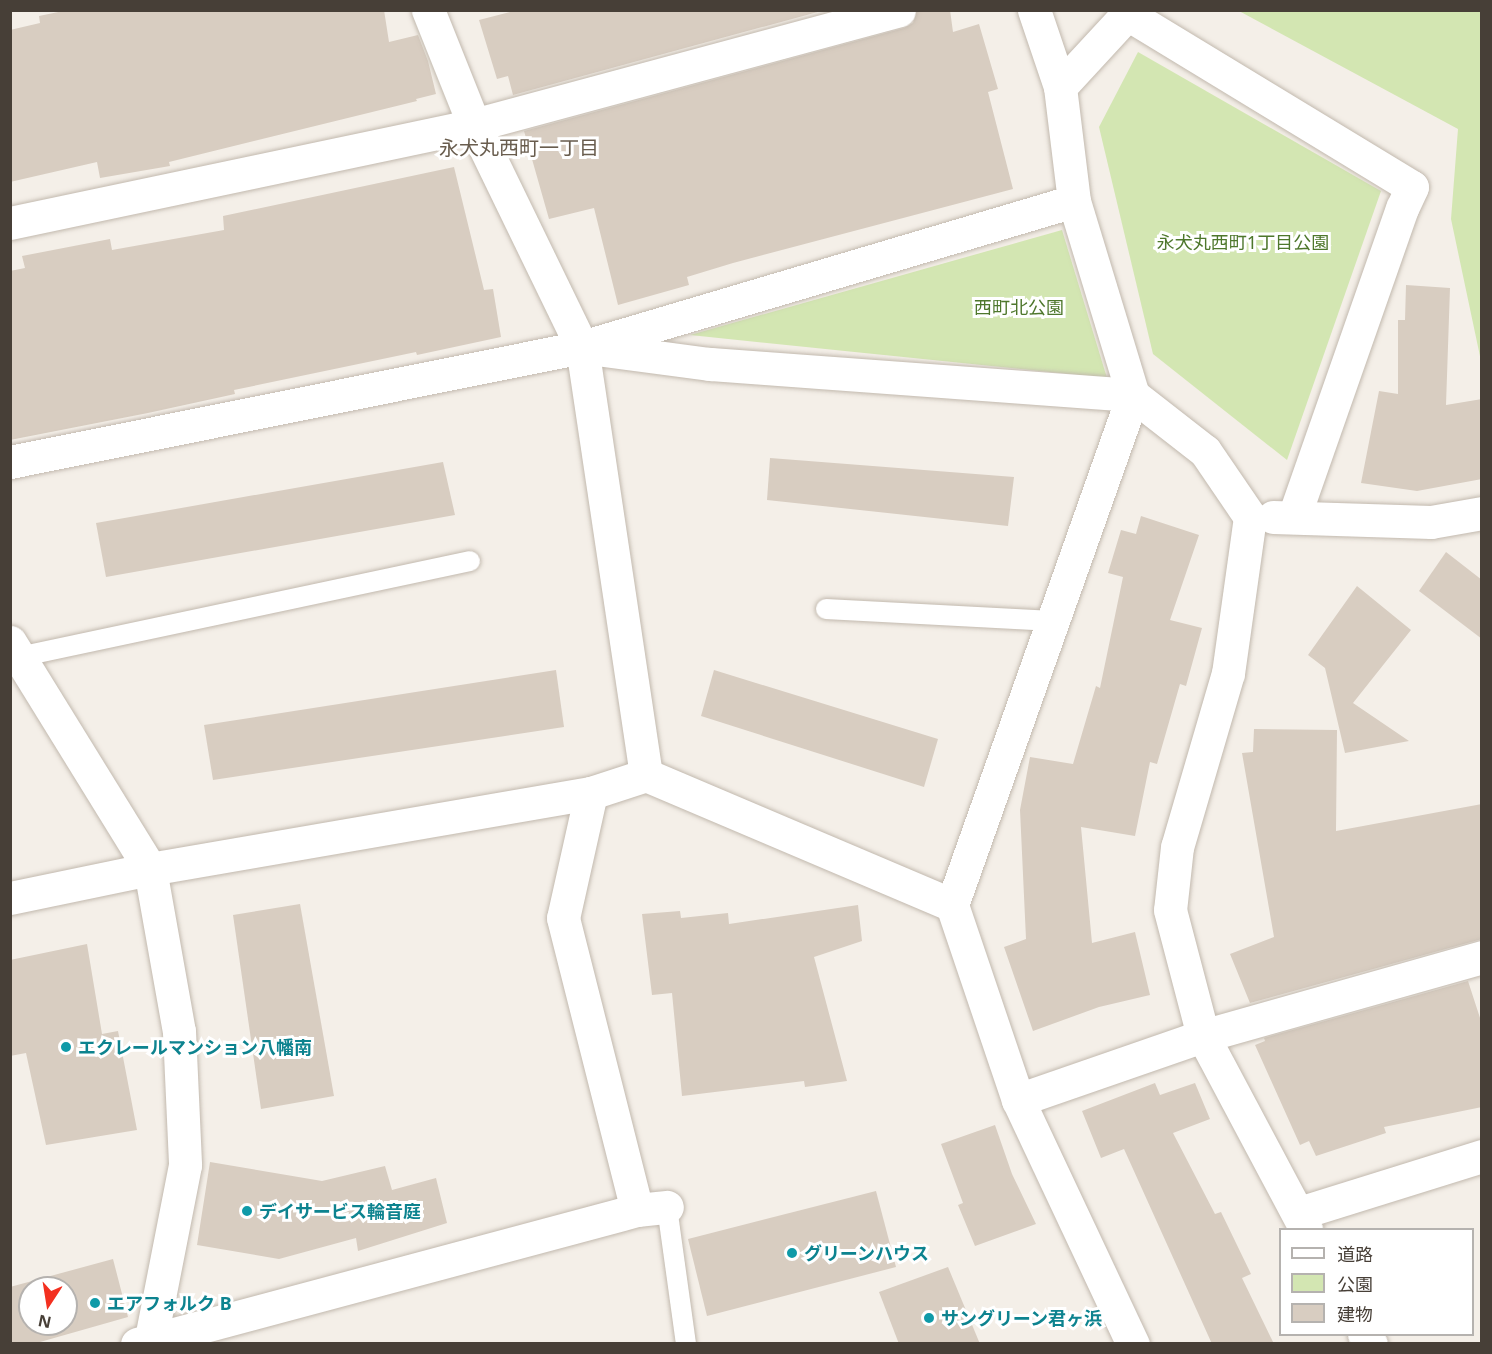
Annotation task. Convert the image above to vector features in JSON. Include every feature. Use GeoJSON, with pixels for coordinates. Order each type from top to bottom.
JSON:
{"type":"FeatureCollection","features":[{"type":"Feature","properties":{"kind":"street"},"geometry":{"type":"LineString","coordinates":[[428,10],[474,125],[582,347],[646,775]]}},
{"type":"Feature","properties":{"kind":"street"},"geometry":{"type":"LineString","coordinates":[[10,223],[474,125],[899,10]]}},
{"type":"Feature","properties":{"kind":"street"},"geometry":{"type":"LineString","coordinates":[[1034,10],[1060,87],[1074,201],[1133,395],[952,905],[1018,1100],[1133,1344]]}},
{"type":"Feature","properties":{"kind":"street"},"geometry":{"type":"LineString","coordinates":[[1060,87],[1130,13],[1412,187],[1402,208],[1294,517]]}},
{"type":"Feature","properties":{"kind":"street"},"geometry":{"type":"LineString","coordinates":[[10,462],[582,347],[1074,201]]}},
{"type":"Feature","properties":{"kind":"street"},"geometry":{"type":"LineString","coordinates":[[582,347],[710,364],[1133,395],[1205,451],[1250,517],[1228,673],[1177,847],[1170,910],[1203,1036],[1303,1221],[1482,1156]]}},
{"type":"Feature","properties":{"kind":"street"},"geometry":{"type":"LineString","coordinates":[[1250,517],[1431,522],[1482,513]]}},
{"type":"Feature","properties":{"kind":"street"},"geometry":{"type":"LineString","coordinates":[[15,649],[150,870],[179,1031],[185,1165],[146,1342],[652,1209],[563,918],[591,793]]}},
{"type":"Feature","properties":{"kind":"street"},"geometry":{"type":"LineString","coordinates":[[10,898],[150,870],[591,793],[646,775],[952,905]]}},
{"type":"Feature","properties":{"kind":"street"},"geometry":{"type":"LineString","coordinates":[[1018,1100],[1203,1036],[1482,957]]}},
{"type":"Feature","properties":{"kind":"lane"},"geometry":{"type":"LineString","coordinates":[[15,649],[470,561]]}},
{"type":"Feature","properties":{"kind":"lane"},"geometry":{"type":"LineString","coordinates":[[826,609],[1053,621]]}},
{"type":"Feature","properties":{"kind":"lane"},"geometry":{"type":"LineString","coordinates":[[652,1209],[687,1344]]}},
{"type":"Feature","properties":{"kind":"green space"},"geometry":{"type":"Polygon","coordinates":[[[1239,11],[1481,11],[1481,361],[1451,219],[1458,129],[1239,11]]]}},
{"type":"Feature","properties":{"kind":"green space","name":"永犬丸西町1丁目公園"},"geometry":{"type":"Polygon","coordinates":[[[1138,52],[1381,191],[1287,460],[1153,354],[1099,127],[1138,52]]]}},
{"type":"Feature","properties":{"kind":"green space","name":"西町北公園"},"geometry":{"type":"Polygon","coordinates":[[[1062,230],[1107,378],[690,335],[1062,230]]]}},
{"type":"Feature","properties":{"kind":"building"},"geometry":{"type":"Polygon","coordinates":[[[68,10],[384,10],[389,42],[418,35],[428,61],[436,94],[416,99],[417,101],[169,162],[170,166],[100,178],[97,162],[10,182],[10,30],[40,23],[39,16],[68,10]]]}},
{"type":"Feature","properties":{"kind":"building"},"geometry":{"type":"Polygon","coordinates":[[[518,10],[825,10],[513,95],[508,76],[497,79],[479,20],[518,10]]]}},
{"type":"Feature","properties":{"kind":"building"},"geometry":{"type":"Polygon","coordinates":[[[917,10],[950,10],[953,32],[979,24],[998,89],[988,92],[1013,189],[733,263],[687,277],[689,285],[618,305],[594,208],[549,219],[524,131],[904,28],[913,23],[917,10]]]}},
{"type":"Feature","properties":{"kind":"building"},"geometry":{"type":"Polygon","coordinates":[[[454,167],[484,290],[493,289],[501,337],[417,355],[416,352],[234,390],[235,394],[10,440],[10,271],[25,268],[22,256],[110,239],[112,250],[224,230],[223,216],[454,167]]]}},
{"type":"Feature","properties":{"kind":"building"},"geometry":{"type":"Polygon","coordinates":[[[1406,285],[1450,288],[1446,405],[1482,399],[1482,479],[1417,491],[1361,483],[1379,391],[1398,394],[1398,320],[1405,320],[1406,285]]]}},
{"type":"Feature","properties":{"kind":"building"},"geometry":{"type":"Polygon","coordinates":[[[770,458],[1014,477],[1008,526],[767,500],[770,458]]]}},
{"type":"Feature","properties":{"kind":"building"},"geometry":{"type":"Polygon","coordinates":[[[443,462],[455,515],[106,577],[96,523],[443,462]]]}},
{"type":"Feature","properties":{"kind":"building"},"geometry":{"type":"Polygon","coordinates":[[[1141,516],[1199,535],[1170,620],[1202,628],[1186,686],[1180,684],[1157,764],[1150,762],[1135,836],[1081,827],[1092,943],[1135,932],[1150,995],[1099,1007],[1033,1031],[1004,947],[1026,939],[1020,810],[1030,757],[1073,764],[1096,686],[1100,688],[1123,577],[1108,573],[1121,530],[1136,534],[1141,516]]]}},
{"type":"Feature","properties":{"kind":"building"},"geometry":{"type":"Polygon","coordinates":[[[1446,552],[1482,580],[1482,639],[1419,591],[1446,552]]]}},
{"type":"Feature","properties":{"kind":"building"},"geometry":{"type":"Polygon","coordinates":[[[1357,586],[1411,630],[1353,703],[1409,741],[1345,753],[1325,668],[1308,655],[1357,586]]]}},
{"type":"Feature","properties":{"kind":"building"},"geometry":{"type":"Polygon","coordinates":[[[556,670],[564,727],[213,780],[204,725],[556,670]]]}},
{"type":"Feature","properties":{"kind":"building"},"geometry":{"type":"Polygon","coordinates":[[[714,670],[938,739],[924,787],[701,716],[714,670]]]}},
{"type":"Feature","properties":{"kind":"building"},"geometry":{"type":"Polygon","coordinates":[[[1254,729],[1337,730],[1336,831],[1482,804],[1482,939],[1250,1003],[1230,954],[1274,937],[1242,753],[1253,752],[1254,729]]]}},
{"type":"Feature","properties":{"kind":"building"},"geometry":{"type":"Polygon","coordinates":[[[300,904],[334,1096],[261,1109],[233,915],[300,904]]]}},
{"type":"Feature","properties":{"kind":"building"},"geometry":{"type":"Polygon","coordinates":[[[858,905],[862,941],[814,957],[847,1081],[805,1087],[804,1081],[682,1096],[672,993],[652,995],[642,914],[680,911],[681,918],[728,913],[729,924],[858,905]]]}},
{"type":"Feature","properties":{"kind":"building","name":"エクレールマンション八幡南"},"geometry":{"type":"Polygon","coordinates":[[[87,944],[102,1034],[118,1031],[137,1130],[46,1145],[26,1053],[10,1056],[10,960],[87,944]]]}},
{"type":"Feature","properties":{"kind":"building"},"geometry":{"type":"Polygon","coordinates":[[[1468,981],[1482,1024],[1482,1107],[1384,1127],[1386,1133],[1316,1156],[1309,1141],[1300,1145],[1255,1045],[1265,1041],[1264,1038],[1468,981]]]}},
{"type":"Feature","properties":{"kind":"building"},"geometry":{"type":"Polygon","coordinates":[[[1155,1083],[1160,1095],[1195,1083],[1210,1119],[1173,1133],[1215,1214],[1221,1212],[1251,1274],[1242,1278],[1274,1344],[1212,1344],[1124,1149],[1101,1158],[1082,1111],[1155,1083]]]}},
{"type":"Feature","properties":{"kind":"building"},"geometry":{"type":"Polygon","coordinates":[[[995,1125],[1012,1174],[1036,1224],[975,1246],[958,1205],[963,1203],[941,1144],[995,1125]]]}},
{"type":"Feature","properties":{"kind":"building"},"geometry":{"type":"Polygon","coordinates":[[[210,1162],[322,1181],[385,1166],[392,1190],[436,1178],[447,1223],[358,1251],[356,1238],[279,1259],[197,1245],[210,1162]]]}},
{"type":"Feature","properties":{"kind":"building","name":"グリーンハウス"},"geometry":{"type":"Polygon","coordinates":[[[876,1191],[896,1267],[707,1316],[688,1239],[876,1191]]]}},
{"type":"Feature","properties":{"kind":"building","name":"エアフォルク B"},"geometry":{"type":"Polygon","coordinates":[[[113,1259],[128,1317],[78,1331],[78,1276],[50,1276],[113,1259]]]}},
{"type":"Feature","properties":{"kind":"building","name":"サングリーン君ヶ浜"},"geometry":{"type":"Polygon","coordinates":[[[948,1267],[980,1344],[899,1344],[879,1292],[948,1267]]]}},
{"type":"Feature","properties":{"kind":"building","name":"エアフォルク B"},"geometry":{"type":"Polygon","coordinates":[[[18,1285],[18,1336],[61,1336],[33,1344],[10,1344],[10,1287],[18,1285]]]}},
{"type":"Feature","properties":{"kind":"place","name":"エクレールマンション八幡南"},"geometry":{"type":"Point","coordinates":[66,1047]}},
{"type":"Feature","properties":{"kind":"place","name":"デイサービス輪音庭"},"geometry":{"type":"Point","coordinates":[247,1211]}},
{"type":"Feature","properties":{"kind":"place","name":"グリーンハウス"},"geometry":{"type":"Point","coordinates":[792,1253]}},
{"type":"Feature","properties":{"kind":"place","name":"エアフォルク B"},"geometry":{"type":"Point","coordinates":[95,1303]}},
{"type":"Feature","properties":{"kind":"place","name":"サングリーン君ヶ浜"},"geometry":{"type":"Point","coordinates":[929,1318]}},
{"type":"Feature","properties":{"kind":"district","name":"永犬丸西町一丁目"},"geometry":{"type":"Point","coordinates":[519,147]}}]}
